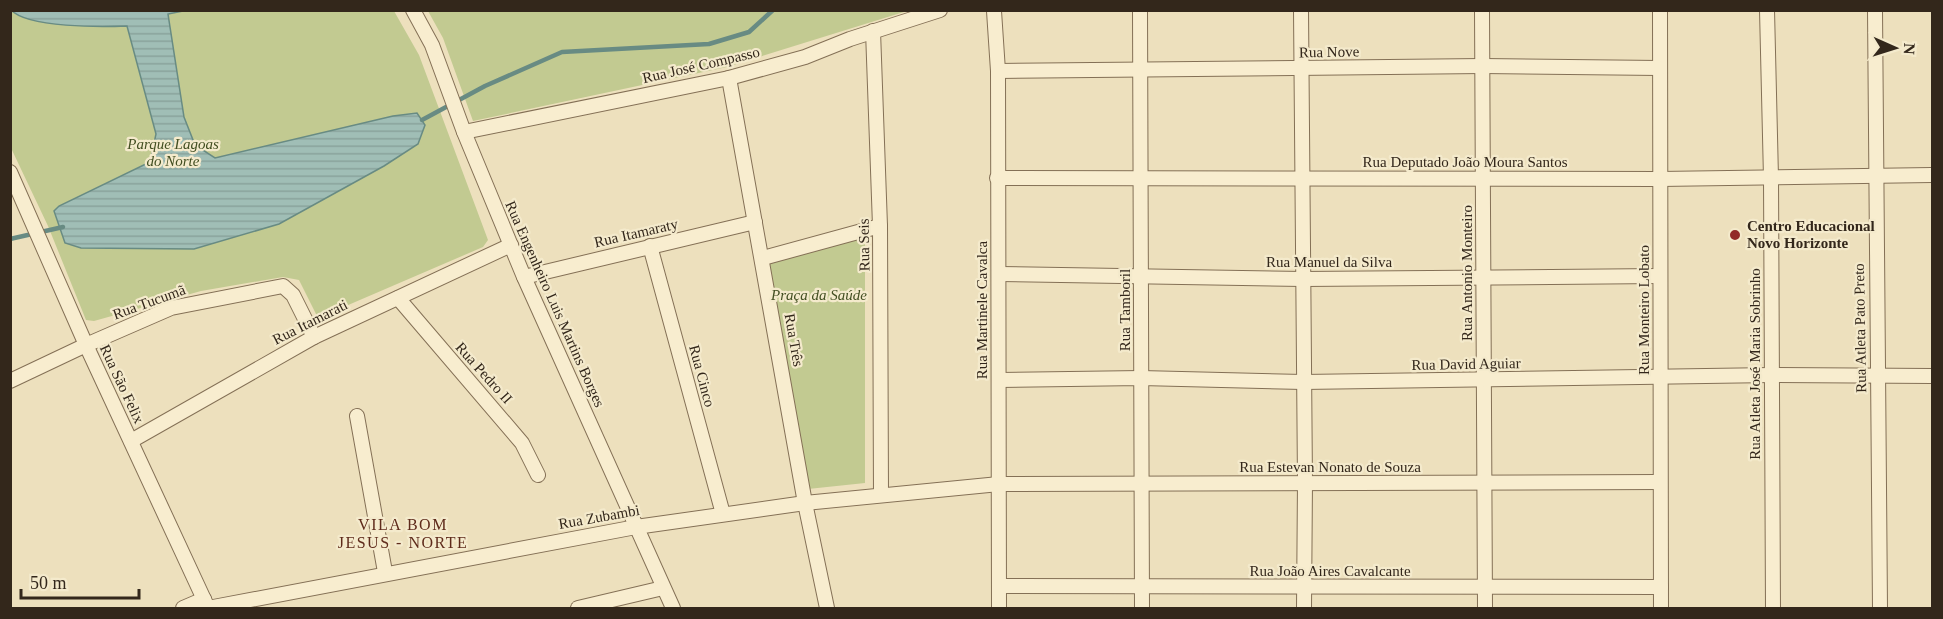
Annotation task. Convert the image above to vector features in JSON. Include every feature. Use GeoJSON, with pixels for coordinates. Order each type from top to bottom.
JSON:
{"type":"FeatureCollection","features":[{"type":"Feature","properties":{"kind":"street","name":"Rua Engenheiro Luis Martins Borges"},"geometry":{"type":"LineString","coordinates":[[413,10],[432,45],[462,126],[524,277],[673,609]]}},
{"type":"Feature","properties":{"kind":"street","name":"Rua José Compasso"},"geometry":{"type":"LineString","coordinates":[[462,126],[729,78],[805,57],[873,31],[940,10]]}},
{"type":"Feature","properties":{"kind":"street"},"geometry":{"type":"LineString","coordinates":[[992,11],[1000,10]]}},
{"type":"Feature","properties":{"kind":"street","name":"Rua Tamboril"},"geometry":{"type":"LineString","coordinates":[[1140,10],[1142,609]]}},
{"type":"Feature","properties":{"kind":"street"},"geometry":{"type":"LineString","coordinates":[[1301,10],[1304,609]]}},
{"type":"Feature","properties":{"kind":"street","name":"Rua Antonio Monteiro"},"geometry":{"type":"LineString","coordinates":[[1482,10],[1485,609]]}},
{"type":"Feature","properties":{"kind":"street","name":"Rua Monteiro Lobato"},"geometry":{"type":"LineString","coordinates":[[1660,10],[1661,609]]}},
{"type":"Feature","properties":{"kind":"street","name":"Rua Atleta José Maria Sobrinho"},"geometry":{"type":"LineString","coordinates":[[1767,10],[1771,178],[1773,609]]}},
{"type":"Feature","properties":{"kind":"street","name":"Rua Atleta Pato Preto"},"geometry":{"type":"LineString","coordinates":[[1875,10],[1880,609]]}},
{"type":"Feature","properties":{"kind":"street","name":"Rua Martinele Cavalca"},"geometry":{"type":"LineString","coordinates":[[992,11],[998,71],[999,609]]}},
{"type":"Feature","properties":{"kind":"street","name":"Rua Seis"},"geometry":{"type":"LineString","coordinates":[[873,31],[880,226],[881,495]]}},
{"type":"Feature","properties":{"kind":"street","name":"Rua Nove"},"geometry":{"type":"LineString","coordinates":[[998,71],[1483,66],[1659,68]]}},
{"type":"Feature","properties":{"kind":"street","name":"Rua Três"},"geometry":{"type":"LineString","coordinates":[[729,78],[827,609]]}},
{"type":"Feature","properties":{"kind":"street","name":"Rua São Felix"},"geometry":{"type":"LineString","coordinates":[[10,172],[86,345],[207,605]]}},
{"type":"Feature","properties":{"kind":"street","name":"Rua Deputado João Moura Santos"},"geometry":{"type":"LineString","coordinates":[[997,178],[1660,179],[1932,175]]}},
{"type":"Feature","properties":{"kind":"street","name":"Rua Itamaraty"},"geometry":{"type":"LineString","coordinates":[[524,277],[755,222]]}},
{"type":"Feature","properties":{"kind":"street"},"geometry":{"type":"LineString","coordinates":[[763,258],[880,226]]}},
{"type":"Feature","properties":{"kind":"street","name":"Rua Itamarati"},"geometry":{"type":"LineString","coordinates":[[131,441],[314,337],[511,245]]}},
{"type":"Feature","properties":{"kind":"street","name":"Rua Cinco"},"geometry":{"type":"LineString","coordinates":[[650,246],[723,514]]}},
{"type":"Feature","properties":{"kind":"street","name":"Rua Manuel da Silva"},"geometry":{"type":"LineString","coordinates":[[999,274],[1303,279],[1660,276]]}},
{"type":"Feature","properties":{"kind":"street","name":"Rua Tucumã"},"geometry":{"type":"LineString","coordinates":[[10,381],[171,308],[283,286],[293,295],[314,337]]}},
{"type":"Feature","properties":{"kind":"street","name":"Rua Pedro II"},"geometry":{"type":"LineString","coordinates":[[398,298],[522,443],[538,474]]}},
{"type":"Feature","properties":{"kind":"street","name":"Rua David Aguiar"},"geometry":{"type":"LineString","coordinates":[[999,380],[1142,378],[1303,382],[1772,375],[1932,376]]}},
{"type":"Feature","properties":{"kind":"street"},"geometry":{"type":"LineString","coordinates":[[357,416],[385,572]]}},
{"type":"Feature","properties":{"kind":"street","name":"Rua Estevan Nonato de Souza"},"geometry":{"type":"LineString","coordinates":[[999,484],[1660,482]]}},
{"type":"Feature","properties":{"kind":"street","name":"Rua Zubambi"},"geometry":{"type":"LineString","coordinates":[[183,609],[636,526],[806,503],[999,484]]}},
{"type":"Feature","properties":{"kind":"street","name":"Rua João Aires Cavalcante"},"geometry":{"type":"LineString","coordinates":[[999,586],[1484,589],[1661,587]]}},
{"type":"Feature","properties":{"kind":"street"},"geometry":{"type":"LineString","coordinates":[[578,609],[663,588]]}},
{"type":"Feature","properties":{"kind":"green space","name":"Parque Lagoas do Norte"},"geometry":{"type":"Polygon","coordinates":[[[11,11],[394,11],[419,55],[488,240],[483,247],[318,318],[299,280],[283,277],[201,291],[94,321],[86,320],[48,226],[11,148],[11,11]]]}},
{"type":"Feature","properties":{"kind":"green space"},"geometry":{"type":"Polygon","coordinates":[[[428,11],[907,11],[727,67],[473,121],[443,38],[428,11]]]}},
{"type":"Feature","properties":{"kind":"green space","name":"Praça da Saúde"},"geometry":{"type":"Polygon","coordinates":[[[865,237],[865,483],[808,489],[768,261],[865,237]]]}},
{"type":"Feature","properties":{"kind":"water"},"geometry":{"type":"Polygon","coordinates":[[[11,10],[183,11],[168,14],[184,117],[195,145],[215,158],[393,116],[417,113],[425,125],[418,144],[384,166],[279,224],[194,249],[81,248],[65,243],[54,211],[59,206],[150,162],[156,134],[127,26],[49,23],[20,16],[11,10]]]}},
{"type":"Feature","properties":{"kind":"waterway"},"geometry":{"type":"LineString","coordinates":[[422,120],[485,86],[562,52],[709,44],[749,32],[773,10]]}},
{"type":"Feature","properties":{"kind":"waterway"},"geometry":{"type":"LineString","coordinates":[[10,239],[63,227]]}},
{"type":"Feature","properties":{"kind":"place","name":"Centro Educacional Novo Horizonte"},"geometry":{"type":"Point","coordinates":[1735,235]}},
{"type":"Feature","properties":{"kind":"district","name":"VILA BOM JESUS - NORTE"},"geometry":{"type":"Point","coordinates":[403,533]}}]}
